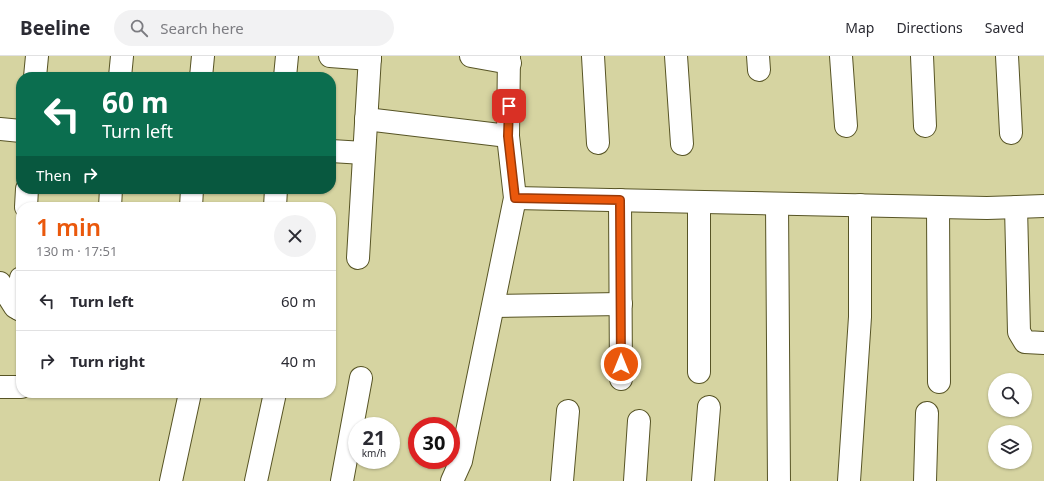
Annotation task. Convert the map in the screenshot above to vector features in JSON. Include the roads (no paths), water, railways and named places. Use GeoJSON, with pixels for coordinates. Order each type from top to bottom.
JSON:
{"type":"FeatureCollection","features":[{"type":"Feature","properties":{"kind":"street"},"geometry":{"type":"LineString","coordinates":[[35,72],[37,56]]}},
{"type":"Feature","properties":{"kind":"street"},"geometry":{"type":"LineString","coordinates":[[120,72],[122,56]]}},
{"type":"Feature","properties":{"kind":"street"},"geometry":{"type":"LineString","coordinates":[[201,72],[203,56]]}},
{"type":"Feature","properties":{"kind":"street"},"geometry":{"type":"LineString","coordinates":[[285,72],[286,56]]}},
{"type":"Feature","properties":{"kind":"street"},"geometry":{"type":"LineString","coordinates":[[330,56],[370,57],[358,258]]}},
{"type":"Feature","properties":{"kind":"street"},"geometry":{"type":"LineString","coordinates":[[452,481],[461,461],[515,198],[508,136],[509,59],[471,56]]}},
{"type":"Feature","properties":{"kind":"street"},"geometry":{"type":"LineString","coordinates":[[593,56],[598,143]]}},
{"type":"Feature","properties":{"kind":"street"},"geometry":{"type":"LineString","coordinates":[[676,56],[682,144]]}},
{"type":"Feature","properties":{"kind":"street"},"geometry":{"type":"LineString","coordinates":[[841,56],[846,126]]}},
{"type":"Feature","properties":{"kind":"street"},"geometry":{"type":"LineString","coordinates":[[922,56],[925,126]]}},
{"type":"Feature","properties":{"kind":"street"},"geometry":{"type":"LineString","coordinates":[[1007,56],[1012,133]]}},
{"type":"Feature","properties":{"kind":"street"},"geometry":{"type":"LineString","coordinates":[[366,119],[508,136]]}},
{"type":"Feature","properties":{"kind":"street"},"geometry":{"type":"LineString","coordinates":[[0,129],[16,130]]}},
{"type":"Feature","properties":{"kind":"street"},"geometry":{"type":"LineString","coordinates":[[336,151],[364,153]]}},
{"type":"Feature","properties":{"kind":"street"},"geometry":{"type":"LineString","coordinates":[[515,198],[938,207],[1044,206]]}},
{"type":"Feature","properties":{"kind":"street"},"geometry":{"type":"LineString","coordinates":[[620,200],[621,379]]}},
{"type":"Feature","properties":{"kind":"street"},"geometry":{"type":"LineString","coordinates":[[699,202],[699,372]]}},
{"type":"Feature","properties":{"kind":"street"},"geometry":{"type":"LineString","coordinates":[[777,204],[779,481]]}},
{"type":"Feature","properties":{"kind":"street"},"geometry":{"type":"LineString","coordinates":[[849,481],[860,317],[860,205]]}},
{"type":"Feature","properties":{"kind":"street"},"geometry":{"type":"LineString","coordinates":[[938,207],[939,382]]}},
{"type":"Feature","properties":{"kind":"street"},"geometry":{"type":"LineString","coordinates":[[1016,207],[1019,332],[1025,342],[1044,343]]}},
{"type":"Feature","properties":{"kind":"street"},"geometry":{"type":"LineString","coordinates":[[0,283],[16,308]]}},
{"type":"Feature","properties":{"kind":"street"},"geometry":{"type":"LineString","coordinates":[[494,306],[621,304]]}},
{"type":"Feature","properties":{"kind":"street"},"geometry":{"type":"LineString","coordinates":[[342,481],[361,378]]}},
{"type":"Feature","properties":{"kind":"street"},"geometry":{"type":"LineString","coordinates":[[0,388],[16,387]]}},
{"type":"Feature","properties":{"kind":"street"},"geometry":{"type":"LineString","coordinates":[[171,481],[189,398]]}},
{"type":"Feature","properties":{"kind":"street"},"geometry":{"type":"LineString","coordinates":[[256,481],[275,398]]}},
{"type":"Feature","properties":{"kind":"street"},"geometry":{"type":"LineString","coordinates":[[703,481],[709,407]]}},
{"type":"Feature","properties":{"kind":"street"},"geometry":{"type":"LineString","coordinates":[[562,481],[568,411]]}},
{"type":"Feature","properties":{"kind":"street"},"geometry":{"type":"LineString","coordinates":[[925,481],[927,413]]}},
{"type":"Feature","properties":{"kind":"street"},"geometry":{"type":"LineString","coordinates":[[635,481],[639,421]]}}]}
